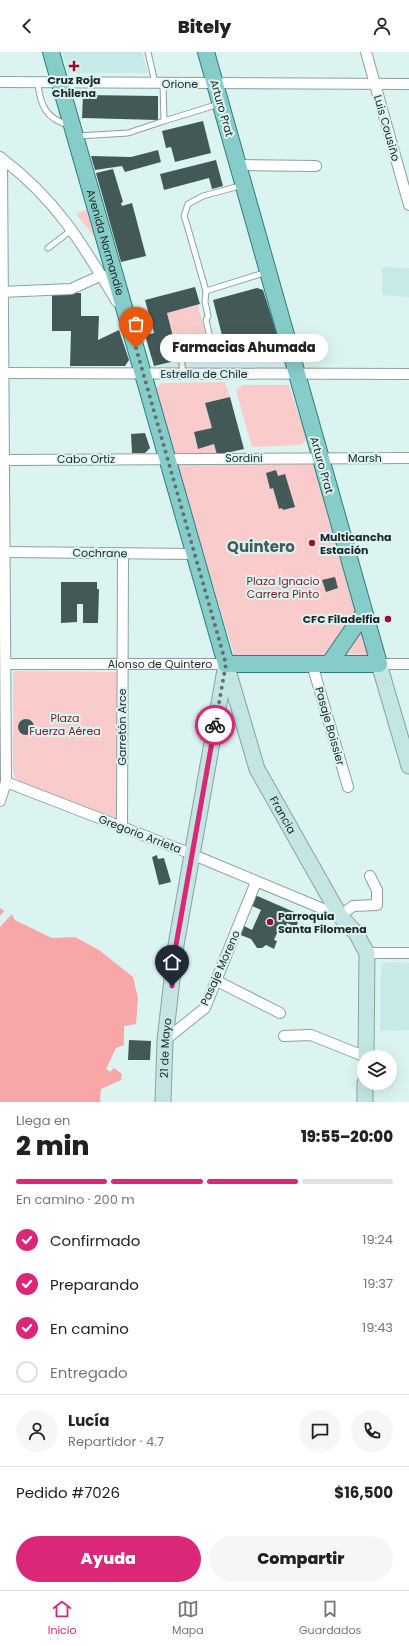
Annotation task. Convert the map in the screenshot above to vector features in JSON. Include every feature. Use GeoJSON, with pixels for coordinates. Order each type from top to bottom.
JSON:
{"type":"FeatureCollection","features":[{"type":"Feature","properties":{"kind":"main road","name":"Avenida Normandie"},"geometry":{"type":"LineString","coordinates":[[51,52],[226,664]]}},
{"type":"Feature","properties":{"kind":"main road","name":"Arturo Prat"},"geometry":{"type":"LineString","coordinates":[[206,52],[379,664]]}},
{"type":"Feature","properties":{"kind":"main road"},"geometry":{"type":"LineString","coordinates":[[329,664],[364,613]]}},
{"type":"Feature","properties":{"kind":"main road","name":"Alonso de Quintero"},"geometry":{"type":"LineString","coordinates":[[226,664],[379,664]]}},
{"type":"Feature","properties":{"kind":"street","name":"Luis Cousiño"},"geometry":{"type":"LineString","coordinates":[[366,52],[409,205]]}},
{"type":"Feature","properties":{"kind":"street","name":"Orione"},"geometry":{"type":"LineString","coordinates":[[0,82],[159,84],[409,84]]}},
{"type":"Feature","properties":{"kind":"street"},"geometry":{"type":"LineString","coordinates":[[1,158],[46,198],[73,230],[127,318]]}},
{"type":"Feature","properties":{"kind":"street"},"geometry":{"type":"LineString","coordinates":[[0,801],[6,782],[4,556],[5,460],[2,373],[1,158]]}},
{"type":"Feature","properties":{"kind":"street"},"geometry":{"type":"LineString","coordinates":[[238,165],[316,166]]}},
{"type":"Feature","properties":{"kind":"street"},"geometry":{"type":"LineString","coordinates":[[1,174],[25,178]]}},
{"type":"Feature","properties":{"kind":"street"},"geometry":{"type":"LineString","coordinates":[[2,292],[71,289],[102,276]]}},
{"type":"Feature","properties":{"kind":"street","name":"Estrella de Chile"},"geometry":{"type":"LineString","coordinates":[[2,373],[409,374]]}},
{"type":"Feature","properties":{"kind":"street","name":"Sordini"},"geometry":{"type":"LineString","coordinates":[[167,458],[320,458]]}},
{"type":"Feature","properties":{"kind":"street","name":"Cabo Ortiz"},"geometry":{"type":"LineString","coordinates":[[5,460],[167,458]]}},
{"type":"Feature","properties":{"kind":"street","name":"Marsh"},"geometry":{"type":"LineString","coordinates":[[320,458],[409,458]]}},
{"type":"Feature","properties":{"kind":"street","name":"Garretón Arce"},"geometry":{"type":"LineString","coordinates":[[122,827],[123,554]]}},
{"type":"Feature","properties":{"kind":"street","name":"Cochrane"},"geometry":{"type":"LineString","coordinates":[[4,556],[194,554]]}},
{"type":"Feature","properties":{"kind":"street","name":"Alonso de Quintero"},"geometry":{"type":"LineString","coordinates":[[6,664],[226,664]]}},
{"type":"Feature","properties":{"kind":"street","name":"21 de Mayo"},"geometry":{"type":"LineString","coordinates":[[163,1102],[165,1040],[176,945],[226,664]]}},
{"type":"Feature","properties":{"kind":"street","name":"Francia"},"geometry":{"type":"LineString","coordinates":[[226,664],[257,769],[340,916],[356,933],[367,953]]}},
{"type":"Feature","properties":{"kind":"street","name":"Pasaje Boissier"},"geometry":{"type":"LineString","coordinates":[[312,664],[348,787]]}},
{"type":"Feature","properties":{"kind":"street","name":"Alonso de Quintero"},"geometry":{"type":"LineString","coordinates":[[379,664],[409,664]]}},
{"type":"Feature","properties":{"kind":"street","name":"Arturo Prat"},"geometry":{"type":"LineString","coordinates":[[379,664],[408,760]]}},
{"type":"Feature","properties":{"kind":"street","name":"Gregorio Arrieta"},"geometry":{"type":"LineString","coordinates":[[6,782],[122,827],[340,916]]}},
{"type":"Feature","properties":{"kind":"street"},"geometry":{"type":"LineString","coordinates":[[340,916],[353,906],[377,905],[376,890],[370,876]]}},
{"type":"Feature","properties":{"kind":"street","name":"Pasaje Moreno"},"geometry":{"type":"LineString","coordinates":[[165,1040],[205,1008],[256,882]]}},
{"type":"Feature","properties":{"kind":"street"},"geometry":{"type":"LineString","coordinates":[[366,1050],[367,953],[409,953]]}},
{"type":"Feature","properties":{"kind":"street"},"geometry":{"type":"LineString","coordinates":[[217,981],[280,1013]]}},
{"type":"Feature","properties":{"kind":"street"},"geometry":{"type":"LineString","coordinates":[[284,1036],[311,1035],[357,1053]]}},
{"type":"Feature","properties":{"kind":"street"},"geometry":{"type":"LineString","coordinates":[[365,1090],[365,1102]]}},
{"type":"Feature","properties":{"kind":"lane"},"geometry":{"type":"LineString","coordinates":[[148,52],[159,84],[164,121]]}},
{"type":"Feature","properties":{"kind":"lane"},"geometry":{"type":"LineString","coordinates":[[38,83],[42,103],[52,119],[73,131],[128,133],[220,104]]}},
{"type":"Feature","properties":{"kind":"lane"},"geometry":{"type":"LineString","coordinates":[[183,374],[180,348],[185,345],[210,338],[206,320],[208,316],[205,302],[206,291],[186,221],[185,210],[188,204],[204,196],[243,185]]}},
{"type":"Feature","properties":{"kind":"lane"},"geometry":{"type":"LineString","coordinates":[[48,248],[73,230]]}},
{"type":"Feature","properties":{"kind":"lane"},"geometry":{"type":"LineString","coordinates":[[206,291],[268,272]]}},
{"type":"Feature","properties":{"kind":"shaded area"},"geometry":{"type":"Polygon","coordinates":[[[62,52],[142,52],[148,73],[68,73],[62,52]]]}},
{"type":"Feature","properties":{"kind":"shaded area"},"geometry":{"type":"Polygon","coordinates":[[[382,267],[409,268],[409,297],[382,295],[382,267]]]}},
{"type":"Feature","properties":{"kind":"shaded area"},"geometry":{"type":"Polygon","coordinates":[[[0,908],[12,914],[15,920],[53,938],[75,937],[99,950],[133,977],[138,998],[136,1024],[124,1026],[124,1045],[116,1048],[106,1069],[110,1072],[114,1068],[122,1074],[121,1080],[101,1089],[100,1102],[0,1102],[0,908]]]}},
{"type":"Feature","properties":{"kind":"shaded area"},"geometry":{"type":"Polygon","coordinates":[[[385,962],[409,963],[409,1030],[380,1031],[381,965],[385,962]]]}},
{"type":"Feature","properties":{"kind":"green space"},"geometry":{"type":"Polygon","coordinates":[[[87,209],[96,239],[76,214],[87,209]]]}},
{"type":"Feature","properties":{"kind":"green space"},"geometry":{"type":"Polygon","coordinates":[[[198,305],[206,337],[176,345],[167,313],[198,305]]]}},
{"type":"Feature","properties":{"kind":"green space"},"geometry":{"type":"Polygon","coordinates":[[[225,382],[230,397],[205,403],[212,428],[194,433],[198,449],[214,444],[217,454],[173,456],[155,388],[162,383],[225,382]]]}},
{"type":"Feature","properties":{"kind":"green space"},"geometry":{"type":"Polygon","coordinates":[[[242,385],[289,385],[307,440],[301,445],[252,447],[236,391],[242,385]]]}},
{"type":"Feature","properties":{"kind":"green space","name":"Plaza Ignacio Carrera Pinto"},"geometry":{"type":"Polygon","coordinates":[[[314,464],[360,612],[330,658],[235,658],[177,465],[314,464]]]}},
{"type":"Feature","properties":{"kind":"green space"},"geometry":{"type":"Polygon","coordinates":[[[362,630],[369,655],[343,654],[362,630]]]}},
{"type":"Feature","properties":{"kind":"green space","name":"Plaza Fuerza Aérea"},"geometry":{"type":"Polygon","coordinates":[[[13,671],[117,672],[119,819],[22,783],[15,778],[13,771],[13,671]]]}},
{"type":"Feature","properties":{"kind":"pier"},"geometry":{"type":"Polygon","coordinates":[[[0,906],[13,912],[17,919],[53,936],[52,938],[15,920],[12,914],[0,927],[0,916],[4,911],[0,906]]]}},
{"type":"Feature","properties":{"kind":"building"},"geometry":{"type":"Polygon","coordinates":[[[83,95],[158,96],[158,120],[82,118],[83,95]]]}},
{"type":"Feature","properties":{"kind":"building"},"geometry":{"type":"Polygon","coordinates":[[[203,121],[211,153],[175,162],[171,147],[166,148],[162,131],[203,121]]]}},
{"type":"Feature","properties":{"kind":"building"},"geometry":{"type":"Polygon","coordinates":[[[158,150],[161,162],[125,172],[122,166],[95,170],[91,156],[131,157],[158,150]]]}},
{"type":"Feature","properties":{"kind":"building"},"geometry":{"type":"Polygon","coordinates":[[[216,160],[223,186],[212,189],[209,178],[164,190],[160,174],[216,160]]]}},
{"type":"Feature","properties":{"kind":"building"},"geometry":{"type":"Polygon","coordinates":[[[113,169],[123,202],[121,203],[122,206],[132,203],[146,256],[121,262],[96,173],[113,169]]]}},
{"type":"Feature","properties":{"kind":"building"},"geometry":{"type":"Polygon","coordinates":[[[195,287],[200,304],[167,313],[179,360],[154,366],[145,335],[154,333],[145,300],[195,287]]]}},
{"type":"Feature","properties":{"kind":"building"},"geometry":{"type":"Polygon","coordinates":[[[257,288],[263,290],[277,334],[265,358],[248,362],[225,347],[213,300],[257,288]]]}},
{"type":"Feature","properties":{"kind":"building"},"geometry":{"type":"Polygon","coordinates":[[[52,293],[81,293],[81,316],[99,316],[98,340],[119,330],[129,360],[125,366],[70,366],[71,331],[52,331],[52,293]]]}},
{"type":"Feature","properties":{"kind":"building"},"geometry":{"type":"Polygon","coordinates":[[[230,397],[244,449],[217,455],[214,444],[198,449],[194,432],[212,428],[205,403],[230,397]]]}},
{"type":"Feature","properties":{"kind":"building"},"geometry":{"type":"Polygon","coordinates":[[[145,433],[150,448],[145,453],[132,453],[131,434],[145,433]]]}},
{"type":"Feature","properties":{"kind":"building"},"geometry":{"type":"Polygon","coordinates":[[[276,470],[278,476],[285,474],[295,507],[283,510],[282,508],[279,509],[273,488],[270,489],[266,473],[276,470]]]}},
{"type":"Feature","properties":{"kind":"building"},"geometry":{"type":"Polygon","coordinates":[[[335,577],[338,588],[326,592],[322,580],[335,577]]]}},
{"type":"Feature","properties":{"kind":"building"},"geometry":{"type":"Polygon","coordinates":[[[61,582],[97,582],[97,589],[99,589],[98,623],[83,623],[83,604],[77,604],[77,622],[61,623],[61,582]]]}},
{"type":"Feature","properties":{"kind":"building"},"geometry":{"type":"Polygon","coordinates":[[[26,719],[33,724],[34,727],[29,734],[26,735],[19,730],[18,727],[23,720],[26,719]]]}},
{"type":"Feature","properties":{"kind":"building"},"geometry":{"type":"Polygon","coordinates":[[[157,855],[158,859],[164,858],[171,882],[159,885],[152,857],[157,855]]]}},
{"type":"Feature","properties":{"kind":"building","name":"Parroquia Santa Filomena"},"geometry":{"type":"Polygon","coordinates":[[[255,895],[301,915],[296,927],[287,923],[283,933],[278,931],[274,940],[277,941],[274,949],[266,945],[262,948],[257,948],[251,939],[238,934],[242,925],[252,930],[261,910],[250,905],[255,895]]]}},
{"type":"Feature","properties":{"kind":"building"},"geometry":{"type":"Polygon","coordinates":[[[129,1040],[151,1041],[150,1060],[128,1060],[129,1040]]]}},
{"type":"Feature","properties":{"kind":"way so far"},"geometry":{"type":"LineString","coordinates":[[136,348],[226,664],[215,725]]}},
{"type":"Feature","properties":{"kind":"place","name":"Cruz Roja Chilena"},"geometry":{"type":"Point","coordinates":[74,66]}},
{"type":"Feature","properties":{"kind":"place","name":"Farmacias Ahumada"},"geometry":{"type":"Point","coordinates":[136,348]}},
{"type":"Feature","properties":{"kind":"place","name":"Multicancha Estación"},"geometry":{"type":"Point","coordinates":[312,543]}},
{"type":"Feature","properties":{"kind":"place","name":"CFC Filadelfia"},"geometry":{"type":"Point","coordinates":[388,619]}},
{"type":"Feature","properties":{"kind":"place","name":"Parroquia Santa Filomena"},"geometry":{"type":"Point","coordinates":[270,922]}},
{"type":"Feature","properties":{"kind":"district","name":"Quintero"},"geometry":{"type":"Point","coordinates":[261,546]}},
{"type":"Feature","properties":{"kind":"route"},"geometry":{"type":"LineString","coordinates":[[172,986],[176,945],[215,725]]}}]}
